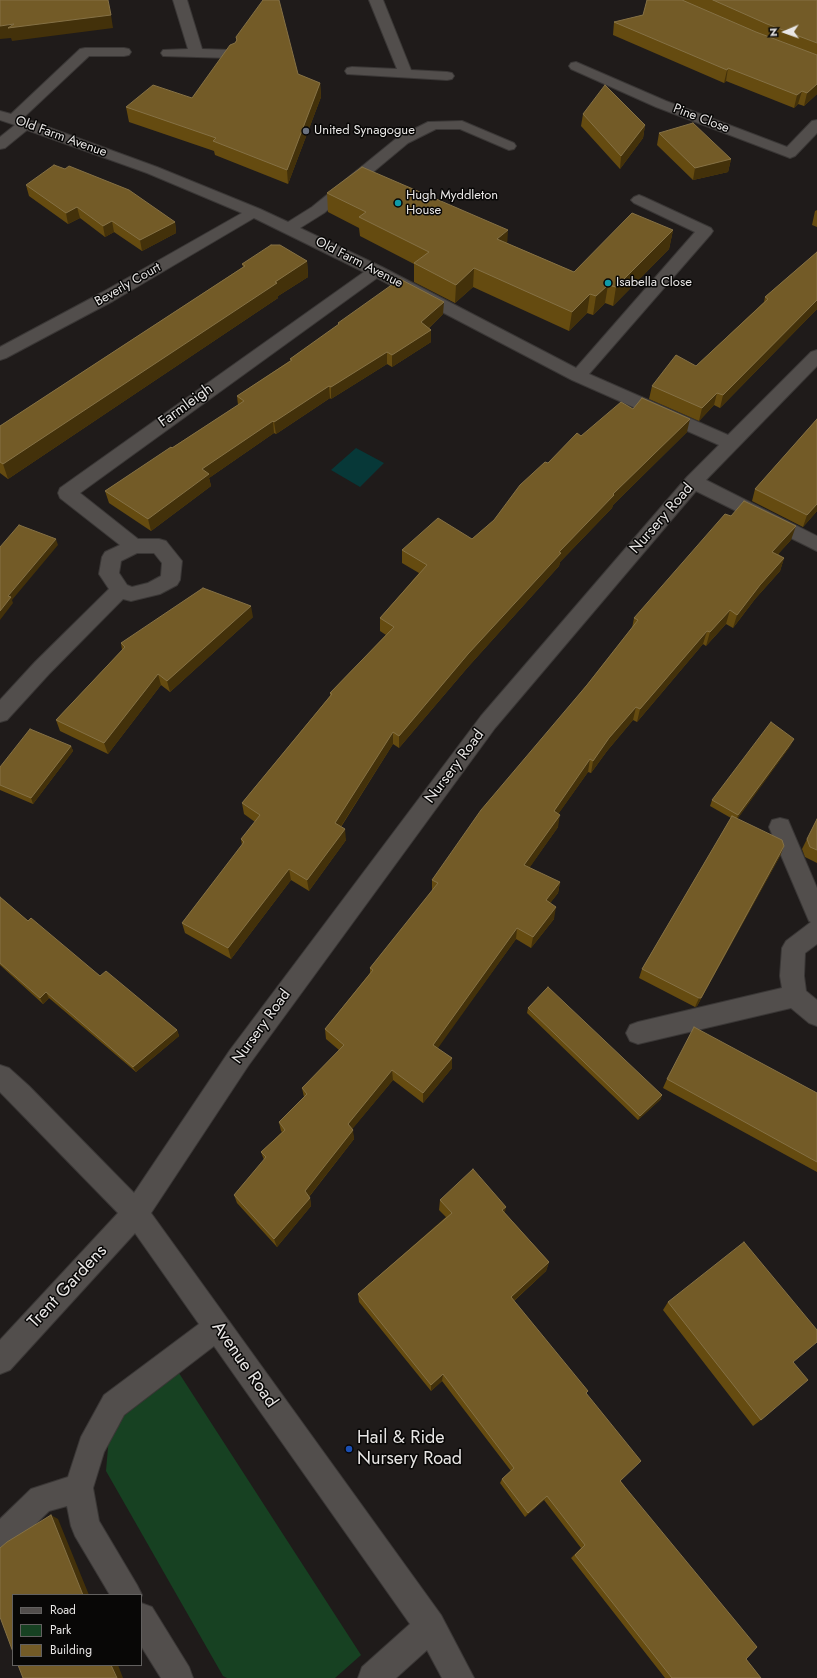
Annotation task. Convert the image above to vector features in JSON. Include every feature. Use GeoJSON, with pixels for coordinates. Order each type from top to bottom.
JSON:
{"type":"FeatureCollection","features":[{"type":"Feature","properties":{"kind":"street"},"geometry":{"type":"LineString","coordinates":[[180,0],[196,53]]}},
{"type":"Feature","properties":{"kind":"street"},"geometry":{"type":"LineString","coordinates":[[376,0],[406,74]]}},
{"type":"Feature","properties":{"kind":"street"},"geometry":{"type":"LineString","coordinates":[[0,145],[13,119],[85,52],[124,52]]}},
{"type":"Feature","properties":{"kind":"street"},"geometry":{"type":"LineString","coordinates":[[168,53],[230,54]]}},
{"type":"Feature","properties":{"kind":"street","name":"Pine Close"},"geometry":{"type":"LineString","coordinates":[[576,66],[661,104],[790,153],[817,124]]}},
{"type":"Feature","properties":{"kind":"street"},"geometry":{"type":"LineString","coordinates":[[352,71],[447,76]]}},
{"type":"Feature","properties":{"kind":"street","name":"Old Farm Avenue"},"geometry":{"type":"LineString","coordinates":[[13,119],[152,170],[290,228],[578,376],[730,443]]}},
{"type":"Feature","properties":{"kind":"street"},"geometry":{"type":"LineString","coordinates":[[290,228],[318,210],[403,140],[433,125],[462,125],[509,146]]}},
{"type":"Feature","properties":{"kind":"street"},"geometry":{"type":"LineString","coordinates":[[578,376],[705,231],[639,200]]}},
{"type":"Feature","properties":{"kind":"street","name":"Beverly Court"},"geometry":{"type":"LineString","coordinates":[[0,354],[107,297],[254,212]]}},
{"type":"Feature","properties":{"kind":"street","name":"Farmleigh"},"geometry":{"type":"LineString","coordinates":[[134,546],[67,493],[376,271]]}},
{"type":"Feature","properties":{"kind":"street","name":"Nursery Road"},"geometry":{"type":"LineString","coordinates":[[136,1213],[239,1058],[488,722],[694,482],[730,443],[817,356]]}},
{"type":"Feature","properties":{"kind":"street"},"geometry":{"type":"LineString","coordinates":[[694,482],[817,544]]}},
{"type":"Feature","properties":{"kind":"street"},"geometry":{"type":"LineString","coordinates":[[134,546],[159,546],[172,561],[170,580],[153,589],[131,594],[120,590],[108,574],[112,557],[134,546]]}},
{"type":"Feature","properties":{"kind":"street"},"geometry":{"type":"LineString","coordinates":[[0,714],[42,668],[120,590]]}},
{"type":"Feature","properties":{"kind":"street"},"geometry":{"type":"LineString","coordinates":[[780,827],[817,914]]}},
{"type":"Feature","properties":{"kind":"street"},"geometry":{"type":"LineString","coordinates":[[817,930],[794,948],[792,976],[795,996],[817,1014]]}},
{"type":"Feature","properties":{"kind":"street"},"geometry":{"type":"LineString","coordinates":[[638,1033],[795,996]]}},
{"type":"Feature","properties":{"kind":"street","name":"Avenue Road"},"geometry":{"type":"LineString","coordinates":[[0,1076],[20,1094],[136,1213],[430,1626],[459,1678]]}},
{"type":"Feature","properties":{"kind":"street","name":"Trent Gardens"},"geometry":{"type":"LineString","coordinates":[[0,1360],[136,1213]]}},
{"type":"Feature","properties":{"kind":"street"},"geometry":{"type":"LineString","coordinates":[[126,1594],[85,1526],[79,1488],[91,1447],[114,1405],[217,1327]]}},
{"type":"Feature","properties":{"kind":"street"},"geometry":{"type":"LineString","coordinates":[[0,1539],[41,1499],[79,1488]]}},
{"type":"Feature","properties":{"kind":"street"},"geometry":{"type":"LineString","coordinates":[[142,1620],[178,1678]]}},
{"type":"Feature","properties":{"kind":"street"},"geometry":{"type":"LineString","coordinates":[[373,1678],[430,1626]]}},
{"type":"Feature","properties":{"kind":"green space"},"geometry":{"type":"Polygon","coordinates":[[[177,1370],[361,1655],[335,1678],[227,1678],[223,1676],[106,1471],[109,1436],[130,1404],[177,1370]]]}},
{"type":"Feature","properties":{"kind":"water"},"geometry":{"type":"Polygon","coordinates":[[[356,448],[384,463],[360,487],[331,470],[356,448]]]}},
{"type":"Feature","properties":{"kind":"building"},"geometry":{"type":"Polygon","coordinates":[[[0,0],[108,0],[111,15],[8,28],[14,24],[0,26],[0,0]]]}},
{"type":"Feature","properties":{"kind":"building"},"geometry":{"type":"Polygon","coordinates":[[[263,0],[279,0],[298,74],[320,83],[287,170],[213,141],[216,138],[126,107],[153,85],[192,98],[230,45],[235,43],[237,40],[236,37],[263,0]]]}},
{"type":"Feature","properties":{"kind":"building"},"geometry":{"type":"Polygon","coordinates":[[[647,0],[682,0],[756,32],[817,55],[817,84],[807,93],[802,91],[797,95],[728,68],[727,70],[614,22],[643,15],[647,0]]]}},
{"type":"Feature","properties":{"kind":"building"},"geometry":{"type":"Polygon","coordinates":[[[713,0],[817,0],[817,43],[767,24],[713,0]]]}},
{"type":"Feature","properties":{"kind":"building"},"geometry":{"type":"Polygon","coordinates":[[[605,85],[645,125],[621,156],[583,114],[605,85]]]}},
{"type":"Feature","properties":{"kind":"building"},"geometry":{"type":"Polygon","coordinates":[[[693,123],[731,159],[695,168],[659,133],[693,123]]]}},
{"type":"Feature","properties":{"kind":"building"},"geometry":{"type":"Polygon","coordinates":[[[54,165],[65,169],[69,166],[129,190],[175,222],[140,240],[112,221],[103,226],[77,207],[66,213],[26,185],[54,165]]]}},
{"type":"Feature","properties":{"kind":"building"},"geometry":{"type":"Polygon","coordinates":[[[362,167],[508,230],[497,239],[574,272],[632,213],[673,230],[616,287],[608,285],[596,296],[590,294],[572,312],[474,268],[456,285],[414,263],[429,252],[359,217],[366,212],[327,193],[362,167]]]}},
{"type":"Feature","properties":{"kind":"building"},"geometry":{"type":"Polygon","coordinates":[[[271,245],[280,245],[307,261],[275,282],[277,283],[3,464],[0,462],[0,426],[245,266],[242,264],[271,245]]]}},
{"type":"Feature","properties":{"kind":"building"},"geometry":{"type":"Polygon","coordinates":[[[817,252],[817,300],[723,395],[717,393],[702,408],[652,386],[676,355],[696,366],[768,299],[765,297],[817,252]]]}},
{"type":"Feature","properties":{"kind":"building"},"geometry":{"type":"Polygon","coordinates":[[[400,279],[444,302],[421,322],[431,330],[392,355],[387,352],[331,387],[329,386],[274,422],[273,421],[202,469],[209,474],[148,519],[105,491],[244,401],[237,396],[292,360],[290,359],[400,279]]]}},
{"type":"Feature","properties":{"kind":"building"},"geometry":{"type":"Polygon","coordinates":[[[642,398],[690,419],[613,494],[614,495],[559,552],[561,553],[468,654],[399,736],[393,732],[335,823],[345,829],[307,880],[289,869],[228,948],[182,923],[244,842],[241,839],[260,815],[242,803],[332,694],[330,693],[394,627],[380,618],[427,565],[402,550],[438,518],[472,539],[494,520],[520,485],[545,462],[548,463],[577,433],[581,436],[621,402],[633,409],[642,398]]]}},
{"type":"Feature","properties":{"kind":"building"},"geometry":{"type":"Polygon","coordinates":[[[817,419],[817,504],[807,515],[755,489],[817,419]]]}},
{"type":"Feature","properties":{"kind":"building"},"geometry":{"type":"Polygon","coordinates":[[[744,501],[796,526],[772,552],[784,558],[760,585],[737,615],[730,610],[710,632],[707,631],[640,709],[636,707],[609,738],[593,761],[590,759],[554,811],[560,815],[524,865],[560,882],[546,900],[556,907],[533,937],[517,928],[433,1045],[452,1058],[423,1093],[392,1070],[348,1124],[353,1130],[305,1191],[310,1198],[274,1239],[234,1195],[266,1157],[261,1152],[285,1130],[279,1122],[307,1094],[302,1088],[344,1045],[325,1029],[373,970],[370,968],[438,883],[432,880],[481,810],[587,685],[638,620],[634,618],[725,514],[731,516],[744,501]]]}},
{"type":"Feature","properties":{"kind":"building"},"geometry":{"type":"Polygon","coordinates":[[[19,525],[56,539],[8,596],[11,597],[0,611],[0,547],[19,525]]]}},
{"type":"Feature","properties":{"kind":"building"},"geometry":{"type":"Polygon","coordinates":[[[203,588],[251,606],[167,681],[158,674],[104,743],[56,720],[125,647],[121,643],[203,588]]]}},
{"type":"Feature","properties":{"kind":"building"},"geometry":{"type":"Polygon","coordinates":[[[771,722],[794,739],[738,815],[712,800],[771,722]]]}},
{"type":"Feature","properties":{"kind":"building"},"geometry":{"type":"Polygon","coordinates":[[[30,729],[71,746],[31,798],[0,785],[0,767],[30,729]]]}},
{"type":"Feature","properties":{"kind":"building"},"geometry":{"type":"Polygon","coordinates":[[[732,816],[782,840],[784,846],[701,998],[699,998],[642,969],[732,816]]]}},
{"type":"Feature","properties":{"kind":"building"},"geometry":{"type":"Polygon","coordinates":[[[817,819],[817,850],[810,847],[807,839],[817,819]]]}},
{"type":"Feature","properties":{"kind":"building"},"geometry":{"type":"Polygon","coordinates":[[[0,897],[28,921],[31,918],[100,976],[106,971],[177,1030],[133,1067],[46,992],[40,998],[0,963],[0,897]]]}},
{"type":"Feature","properties":{"kind":"building"},"geometry":{"type":"Polygon","coordinates":[[[548,987],[662,1095],[640,1116],[528,1008],[548,987]]]}},
{"type":"Feature","properties":{"kind":"building"},"geometry":{"type":"Polygon","coordinates":[[[694,1027],[817,1093],[817,1162],[667,1079],[694,1027]]]}},
{"type":"Feature","properties":{"kind":"building"},"geometry":{"type":"Polygon","coordinates":[[[473,1169],[506,1207],[502,1210],[549,1262],[511,1297],[588,1391],[586,1393],[641,1461],[620,1481],[757,1647],[746,1659],[761,1678],[672,1678],[575,1555],[585,1545],[547,1496],[528,1513],[502,1479],[514,1468],[443,1374],[431,1385],[358,1294],[452,1213],[440,1200],[473,1169]]]}},
{"type":"Feature","properties":{"kind":"building"},"geometry":{"type":"Polygon","coordinates":[[[744,1242],[817,1330],[817,1342],[793,1362],[808,1380],[761,1420],[668,1302],[744,1242]]]}},
{"type":"Feature","properties":{"kind":"building"},"geometry":{"type":"Polygon","coordinates":[[[51,1515],[83,1594],[12,1594],[12,1649],[0,1617],[0,1548],[7,1542],[51,1515]]]}},
{"type":"Feature","properties":{"kind":"building"},"geometry":{"type":"Polygon","coordinates":[[[18,1666],[111,1666],[117,1678],[23,1678],[18,1666]]]}},
{"type":"Feature","properties":{"kind":"place","name":"United Synagogue"},"geometry":{"type":"Point","coordinates":[306,131]}},
{"type":"Feature","properties":{"kind":"place","name":"Hugh Myddleton House"},"geometry":{"type":"Point","coordinates":[398,203]}},
{"type":"Feature","properties":{"kind":"place","name":"Isabella Close"},"geometry":{"type":"Point","coordinates":[608,283]}},
{"type":"Feature","properties":{"kind":"place","name":"Hail & Ride Nursery Road"},"geometry":{"type":"Point","coordinates":[349,1449]}}]}
